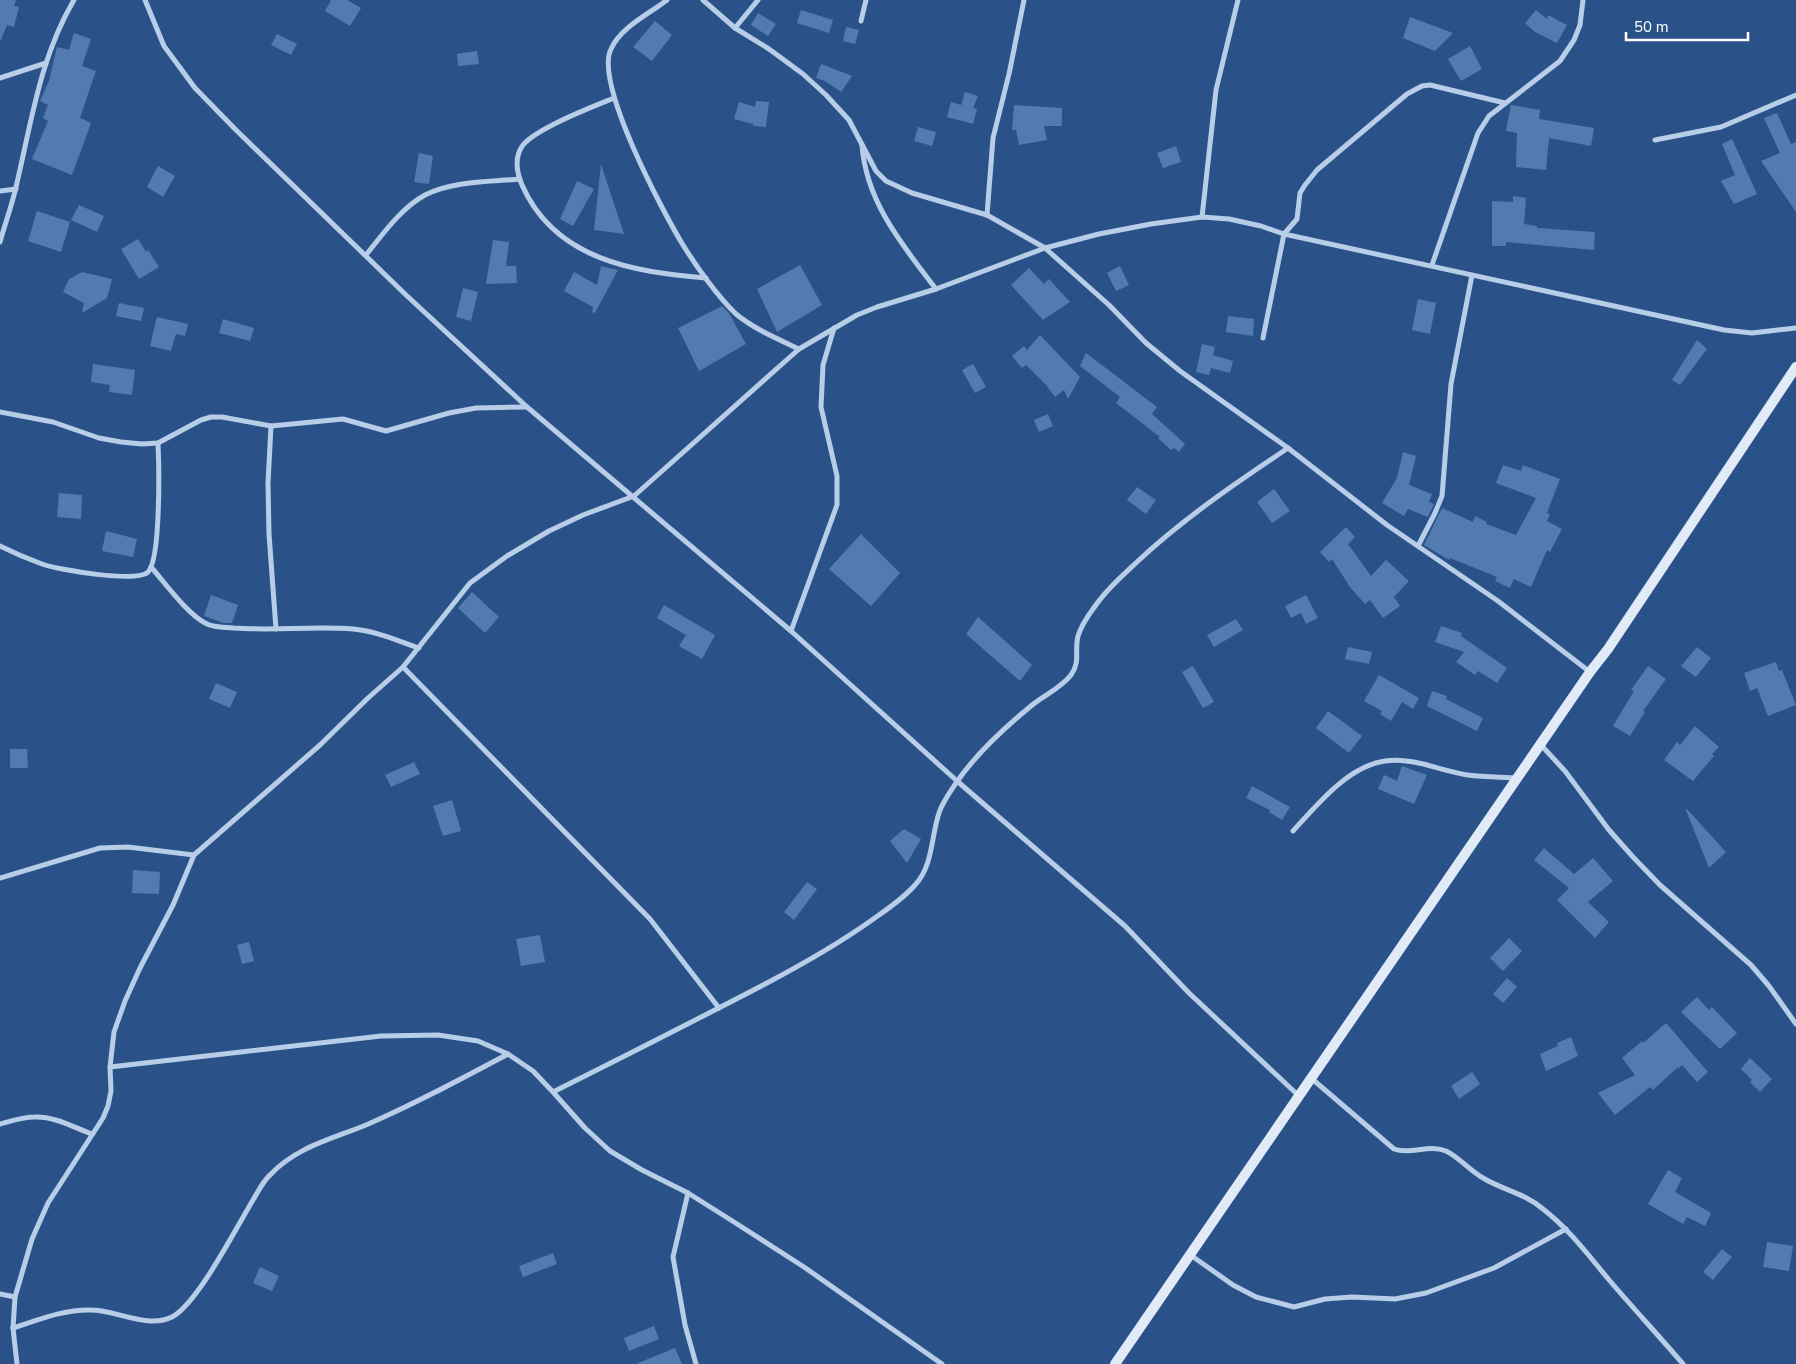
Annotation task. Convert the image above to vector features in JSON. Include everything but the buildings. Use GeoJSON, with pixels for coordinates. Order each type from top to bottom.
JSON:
{"type":"FeatureCollection","features":[{"type":"Feature","properties":{"kind":"main road"},"geometry":{"type":"LineString","coordinates":[[1115,1364],[1590,672],[1608,649],[1796,367]]}},
{"type":"Feature","properties":{"kind":"street"},"geometry":{"type":"LineString","coordinates":[[0,242],[16,189],[31,119],[46,64],[59,30],[74,0]]}},
{"type":"Feature","properties":{"kind":"street"},"geometry":{"type":"LineString","coordinates":[[145,0],[164,46],[196,88],[236,130],[406,295],[527,407],[791,630],[958,781],[1125,926],[1189,993],[1299,1096]]}},
{"type":"Feature","properties":{"kind":"street"},"geometry":{"type":"LineString","coordinates":[[668,0],[620,34],[610,50],[608,68],[614,98],[632,146],[683,245],[706,278],[736,313],[751,324],[799,349]]}},
{"type":"Feature","properties":{"kind":"street"},"geometry":{"type":"LineString","coordinates":[[703,0],[735,28],[804,74],[849,120],[876,171],[886,181],[912,193],[987,215],[1044,248],[1109,305],[1146,343],[1219,400],[1288,448],[1387,525],[1498,601],[1590,672]]}},
{"type":"Feature","properties":{"kind":"street"},"geometry":{"type":"LineString","coordinates":[[735,28],[758,0]]}},
{"type":"Feature","properties":{"kind":"street"},"geometry":{"type":"LineString","coordinates":[[861,22],[866,0]]}},
{"type":"Feature","properties":{"kind":"street"},"geometry":{"type":"LineString","coordinates":[[987,215],[992,138],[1009,74],[1024,0]]}},
{"type":"Feature","properties":{"kind":"street"},"geometry":{"type":"LineString","coordinates":[[1202,217],[1216,90],[1238,0]]}},
{"type":"Feature","properties":{"kind":"street"},"geometry":{"type":"LineString","coordinates":[[1432,265],[1478,133],[1489,116],[1560,61],[1574,40],[1580,25],[1583,0]]}},
{"type":"Feature","properties":{"kind":"street"},"geometry":{"type":"LineString","coordinates":[[0,78],[46,64]]}},
{"type":"Feature","properties":{"kind":"street"},"geometry":{"type":"LineString","coordinates":[[1263,338],[1284,234],[1297,219],[1300,193],[1317,170],[1415,89],[1430,85],[1505,103]]}},
{"type":"Feature","properties":{"kind":"street"},"geometry":{"type":"LineString","coordinates":[[1655,140],[1721,127],[1796,95]]}},
{"type":"Feature","properties":{"kind":"street"},"geometry":{"type":"LineString","coordinates":[[614,98],[535,135],[524,145],[517,164],[520,179],[532,204],[559,235],[581,250],[603,260],[664,275],[706,278]]}},
{"type":"Feature","properties":{"kind":"street"},"geometry":{"type":"LineString","coordinates":[[861,142],[863,164],[871,190],[904,248],[936,289]]}},
{"type":"Feature","properties":{"kind":"street"},"geometry":{"type":"LineString","coordinates":[[366,255],[386,230],[408,208],[424,196],[438,190],[459,185],[520,179]]}},
{"type":"Feature","properties":{"kind":"street"},"geometry":{"type":"LineString","coordinates":[[0,190],[16,189]]}},
{"type":"Feature","properties":{"kind":"street"},"geometry":{"type":"LineString","coordinates":[[17,1364],[13,1328],[15,1297],[32,1239],[48,1203],[108,1106],[111,1091],[110,1067],[114,1032],[125,1001],[173,905],[194,855],[320,745],[403,667],[470,583],[507,556],[549,532],[583,515],[634,496],[799,349],[834,328],[877,306],[936,289],[1044,248],[1099,234],[1202,217],[1229,219],[1261,226],[1284,234],[1724,330],[1752,333],[1796,328]]}},
{"type":"Feature","properties":{"kind":"street"},"geometry":{"type":"LineString","coordinates":[[1418,546],[1442,496],[1451,384],[1472,275]]}},
{"type":"Feature","properties":{"kind":"street"},"geometry":{"type":"LineString","coordinates":[[791,630],[837,505],[837,476],[820,407],[823,365],[834,328]]}},
{"type":"Feature","properties":{"kind":"street"},"geometry":{"type":"LineString","coordinates":[[0,412],[53,422],[99,438],[142,444],[158,443],[206,417],[222,417],[272,426],[343,419],[386,430],[476,408],[527,407]]}},
{"type":"Feature","properties":{"kind":"street"},"geometry":{"type":"LineString","coordinates":[[272,426],[268,482],[269,534],[276,629]]}},
{"type":"Feature","properties":{"kind":"street"},"geometry":{"type":"LineString","coordinates":[[0,546],[44,565],[80,572],[138,576],[147,573],[151,567],[157,526],[158,443]]}},
{"type":"Feature","properties":{"kind":"street"},"geometry":{"type":"LineString","coordinates":[[553,1092],[797,967],[842,941],[887,909],[916,885],[927,867],[939,810],[958,781],[1007,726],[1070,676],[1078,662],[1077,641],[1083,624],[1093,608],[1117,581],[1151,548],[1190,517],[1288,448]]}},
{"type":"Feature","properties":{"kind":"street"},"geometry":{"type":"LineString","coordinates":[[151,567],[177,598],[207,624],[233,628],[355,629],[378,634],[419,648]]}},
{"type":"Feature","properties":{"kind":"street"},"geometry":{"type":"LineString","coordinates":[[403,667],[650,919],[719,1008]]}},
{"type":"Feature","properties":{"kind":"street"},"geometry":{"type":"LineString","coordinates":[[1541,744],[1565,771],[1609,830],[1633,858],[1660,885],[1751,966],[1769,986],[1796,1024]]}},
{"type":"Feature","properties":{"kind":"street"},"geometry":{"type":"LineString","coordinates":[[1293,831],[1328,793],[1349,776],[1368,766],[1385,761],[1407,762],[1467,775],[1518,778]]}},
{"type":"Feature","properties":{"kind":"street"},"geometry":{"type":"LineString","coordinates":[[0,878],[100,848],[128,847],[194,855]]}},
{"type":"Feature","properties":{"kind":"street"},"geometry":{"type":"LineString","coordinates":[[110,1067],[381,1036],[438,1035],[478,1041],[508,1054],[533,1072],[585,1128],[610,1151],[642,1170],[688,1193],[804,1267],[942,1364]]}},
{"type":"Feature","properties":{"kind":"street"},"geometry":{"type":"LineString","coordinates":[[13,1328],[57,1315],[90,1310],[116,1313],[148,1322],[171,1317],[184,1309],[202,1285],[268,1176],[291,1156],[318,1143],[366,1125],[437,1092],[508,1054]]}},
{"type":"Feature","properties":{"kind":"street"},"geometry":{"type":"LineString","coordinates":[[1311,1078],[1394,1149],[1401,1151],[1434,1147],[1448,1152],[1494,1185],[1524,1196],[1543,1208],[1580,1243],[1683,1364]]}},
{"type":"Feature","properties":{"kind":"street"},"geometry":{"type":"LineString","coordinates":[[0,1124],[36,1116],[54,1120],[92,1134]]}},
{"type":"Feature","properties":{"kind":"street"},"geometry":{"type":"LineString","coordinates":[[688,1193],[673,1257],[685,1325],[696,1364]]}},
{"type":"Feature","properties":{"kind":"street"},"geometry":{"type":"LineString","coordinates":[[1189,1254],[1233,1285],[1256,1297],[1294,1307],[1325,1299],[1352,1297],[1395,1299],[1426,1293],[1494,1268],[1566,1229]]}},
{"type":"Feature","properties":{"kind":"street"},"geometry":{"type":"LineString","coordinates":[[0,1294],[15,1297]]}}]}
